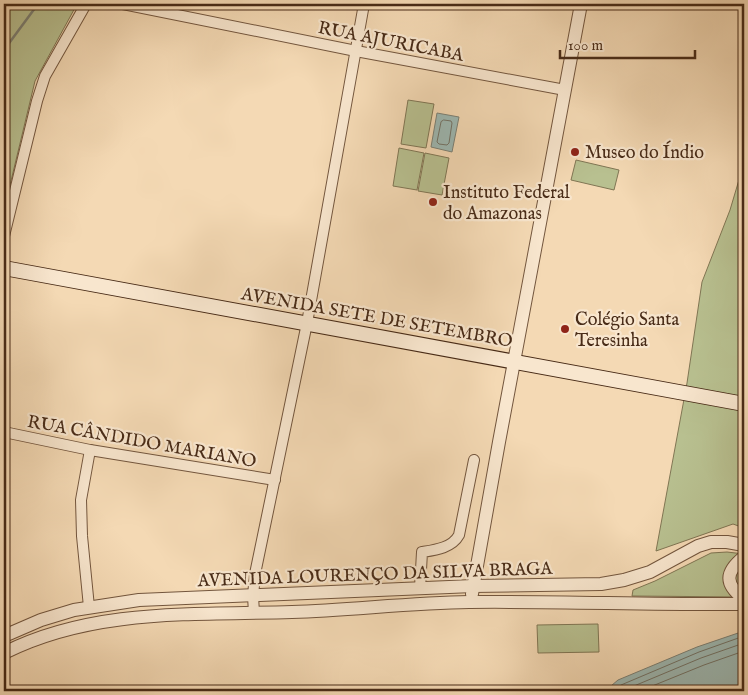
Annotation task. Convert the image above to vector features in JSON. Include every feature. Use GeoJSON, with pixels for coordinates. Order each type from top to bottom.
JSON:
{"type":"FeatureCollection","features":[{"type":"Feature","properties":{"kind":"main road","name":"AVENIDA SETE DE SETEMBRO"},"geometry":{"type":"LineString","coordinates":[[4,268],[744,404]]}},
{"type":"Feature","properties":{"kind":"street"},"geometry":{"type":"LineString","coordinates":[[75,23],[78,4]]}},
{"type":"Feature","properties":{"kind":"street"},"geometry":{"type":"LineString","coordinates":[[4,236],[41,89],[48,70],[86,4]]}},
{"type":"Feature","properties":{"kind":"street","name":"RUA AJURICABA"},"geometry":{"type":"LineString","coordinates":[[123,4],[356,51],[565,90]]}},
{"type":"Feature","properties":{"kind":"street"},"geometry":{"type":"LineString","coordinates":[[254,613],[255,574],[307,323],[364,4]]}},
{"type":"Feature","properties":{"kind":"street"},"geometry":{"type":"LineString","coordinates":[[472,602],[473,586],[514,361],[582,4]]}},
{"type":"Feature","properties":{"kind":"street","name":"RUA CÂNDIDO MARIANO"},"geometry":{"type":"LineString","coordinates":[[4,432],[90,450],[274,480]]}},
{"type":"Feature","properties":{"kind":"street"},"geometry":{"type":"LineString","coordinates":[[89,607],[82,536],[81,500],[90,450]]}},
{"type":"Feature","properties":{"kind":"street"},"geometry":{"type":"LineString","coordinates":[[420,588],[422,552],[448,546],[459,535],[474,460]]}},
{"type":"Feature","properties":{"kind":"street","name":"AVENIDA LOURENÇO DA SILVA BRAGA"},"geometry":{"type":"LineString","coordinates":[[4,636],[41,620],[89,607],[124,602],[473,586],[601,584],[624,580],[650,572],[698,546],[711,542],[744,545]]}},
{"type":"Feature","properties":{"kind":"street"},"geometry":{"type":"LineString","coordinates":[[744,557],[732,570],[729,581],[731,587],[744,599]]}},
{"type":"Feature","properties":{"kind":"street"},"geometry":{"type":"LineString","coordinates":[[151,600],[152,617]]}},
{"type":"Feature","properties":{"kind":"street","name":"AVENIDA LOURENÇO DA SILVA BRAGA"},"geometry":{"type":"LineString","coordinates":[[4,653],[48,634],[69,628],[113,620],[152,617],[472,602],[744,604]]}},
{"type":"Feature","properties":{"kind":"green space"},"geometry":{"type":"Polygon","coordinates":[[[4,4],[75,4],[76,6],[35,81],[4,210],[4,4]]]}},
{"type":"Feature","properties":{"kind":"green space"},"geometry":{"type":"Polygon","coordinates":[[[408,100],[434,104],[426,148],[401,144],[408,100]]]}},
{"type":"Feature","properties":{"kind":"green space"},"geometry":{"type":"Polygon","coordinates":[[[399,148],[424,153],[417,190],[393,186],[399,148]]]}},
{"type":"Feature","properties":{"kind":"green space"},"geometry":{"type":"Polygon","coordinates":[[[425,153],[449,158],[442,195],[418,191],[425,153]]]}},
{"type":"Feature","properties":{"kind":"green space"},"geometry":{"type":"Polygon","coordinates":[[[576,160],[619,170],[614,190],[571,180],[576,160]]]}},
{"type":"Feature","properties":{"kind":"green space"},"geometry":{"type":"Polygon","coordinates":[[[744,163],[744,528],[733,524],[656,551],[687,383],[702,282],[730,210],[744,163]]]}},
{"type":"Feature","properties":{"kind":"green space"},"geometry":{"type":"Polygon","coordinates":[[[711,553],[744,554],[744,597],[632,596],[633,590],[711,553]]]}},
{"type":"Feature","properties":{"kind":"green space"},"geometry":{"type":"Polygon","coordinates":[[[598,624],[599,652],[538,653],[537,625],[598,624]]]}},
{"type":"Feature","properties":{"kind":"water"},"geometry":{"type":"Polygon","coordinates":[[[437,113],[459,117],[452,152],[431,147],[437,113]]]}},
{"type":"Feature","properties":{"kind":"water"},"geometry":{"type":"Polygon","coordinates":[[[744,631],[744,691],[605,691],[618,680],[697,647],[744,631]]]}},
{"type":"Feature","properties":{"kind":"waterway"},"geometry":{"type":"LineString","coordinates":[[4,50],[38,4]]}},
{"type":"Feature","properties":{"kind":"place","name":"Museo do Índio"},"geometry":{"type":"Point","coordinates":[575,152]}},
{"type":"Feature","properties":{"kind":"place","name":"Instituto Federal do Amazonas"},"geometry":{"type":"Point","coordinates":[433,202]}},
{"type":"Feature","properties":{"kind":"place","name":"Colégio Santa Teresinha"},"geometry":{"type":"Point","coordinates":[565,329]}}]}
